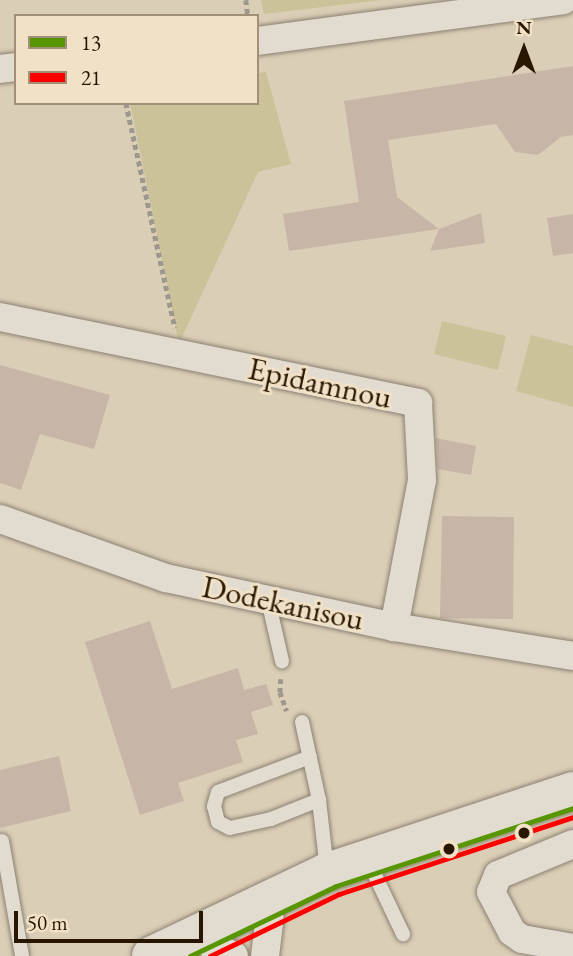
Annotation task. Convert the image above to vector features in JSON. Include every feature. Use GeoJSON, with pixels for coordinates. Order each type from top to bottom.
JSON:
{"type":"FeatureCollection","features":[{"type":"Feature","properties":{"kind":"main road"},"geometry":{"type":"LineString","coordinates":[[150,956],[327,872],[573,791]]}},
{"type":"Feature","properties":{"kind":"main road"},"geometry":{"type":"LineString","coordinates":[[212,953],[270,918],[336,886],[573,808]]}},
{"type":"Feature","properties":{"kind":"street"},"geometry":{"type":"LineString","coordinates":[[259,41],[440,9],[563,0]]}},
{"type":"Feature","properties":{"kind":"street","name":"Epidamnou"},"geometry":{"type":"LineString","coordinates":[[0,317],[418,403],[422,480],[394,627]]}},
{"type":"Feature","properties":{"kind":"street","name":"Dodekanisou"},"geometry":{"type":"LineString","coordinates":[[0,519],[166,578],[394,627],[573,656]]}},
{"type":"Feature","properties":{"kind":"street"},"geometry":{"type":"LineString","coordinates":[[573,844],[498,874],[491,892],[512,932],[522,939],[573,948]]}},
{"type":"Feature","properties":{"kind":"street"},"geometry":{"type":"LineString","coordinates":[[265,956],[270,918]]}},
{"type":"Feature","properties":{"kind":"lane"},"geometry":{"type":"LineString","coordinates":[[268,600],[282,661]]}},
{"type":"Feature","properties":{"kind":"lane"},"geometry":{"type":"LineString","coordinates":[[302,722],[319,800],[327,872]]}},
{"type":"Feature","properties":{"kind":"lane"},"geometry":{"type":"LineString","coordinates":[[310,757],[218,792],[214,806],[218,821],[230,828],[271,819],[319,800]]}},
{"type":"Feature","properties":{"kind":"lane"},"geometry":{"type":"LineString","coordinates":[[2,841],[22,956]]}},
{"type":"Feature","properties":{"kind":"lane"},"geometry":{"type":"LineString","coordinates":[[374,873],[403,934]]}},
{"type":"Feature","properties":{"kind":"path"},"geometry":{"type":"LineString","coordinates":[[126,105],[181,354]]}},
{"type":"Feature","properties":{"kind":"path"},"geometry":{"type":"LineString","coordinates":[[282,661],[279,692],[285,709],[302,722]]}},
{"type":"Feature","properties":{"kind":"shaded area"},"geometry":{"type":"Polygon","coordinates":[[[261,0],[382,0],[264,14],[261,0]]]}},
{"type":"Feature","properties":{"kind":"shaded area"},"geometry":{"type":"Polygon","coordinates":[[[266,72],[291,164],[258,172],[179,344],[130,105],[259,105],[259,73],[266,72]]]}},
{"type":"Feature","properties":{"kind":"shaded area"},"geometry":{"type":"Polygon","coordinates":[[[442,321],[506,336],[498,370],[434,354],[442,321]]]}},
{"type":"Feature","properties":{"kind":"shaded area"},"geometry":{"type":"Polygon","coordinates":[[[531,335],[573,346],[573,407],[516,391],[531,335]]]}},
{"type":"Feature","properties":{"kind":"building"},"geometry":{"type":"Polygon","coordinates":[[[573,66],[573,135],[561,137],[538,155],[515,152],[496,124],[388,140],[397,197],[439,229],[289,251],[283,214],[359,202],[344,101],[573,66]]]}},
{"type":"Feature","properties":{"kind":"building"},"geometry":{"type":"Polygon","coordinates":[[[481,213],[485,243],[430,251],[439,229],[481,213]]]}},
{"type":"Feature","properties":{"kind":"building"},"geometry":{"type":"Polygon","coordinates":[[[573,214],[573,253],[553,256],[547,218],[573,214]]]}},
{"type":"Feature","properties":{"kind":"building"},"geometry":{"type":"Polygon","coordinates":[[[0,365],[110,395],[94,449],[40,434],[21,490],[0,483],[0,365]]]}},
{"type":"Feature","properties":{"kind":"building"},"geometry":{"type":"Polygon","coordinates":[[[436,438],[476,446],[471,475],[438,469],[436,438]]]}},
{"type":"Feature","properties":{"kind":"building"},"geometry":{"type":"Polygon","coordinates":[[[442,516],[514,517],[513,619],[440,618],[442,516]]]}},
{"type":"Feature","properties":{"kind":"building"},"geometry":{"type":"Polygon","coordinates":[[[150,621],[172,689],[238,668],[244,690],[266,684],[273,705],[251,712],[258,734],[236,740],[243,762],[178,783],[184,801],[140,815],[85,642],[150,621]]]}},
{"type":"Feature","properties":{"kind":"building"},"geometry":{"type":"Polygon","coordinates":[[[59,756],[71,811],[0,828],[0,770],[59,756]]]}},
{"type":"Feature","properties":{"kind":"transit line","name":"13"},"geometry":{"type":"LineString","coordinates":[[190,956],[336,886],[573,808]]}},
{"type":"Feature","properties":{"kind":"transit line","name":"21"},"geometry":{"type":"LineString","coordinates":[[210,956],[339,894],[573,817]]}}]}
